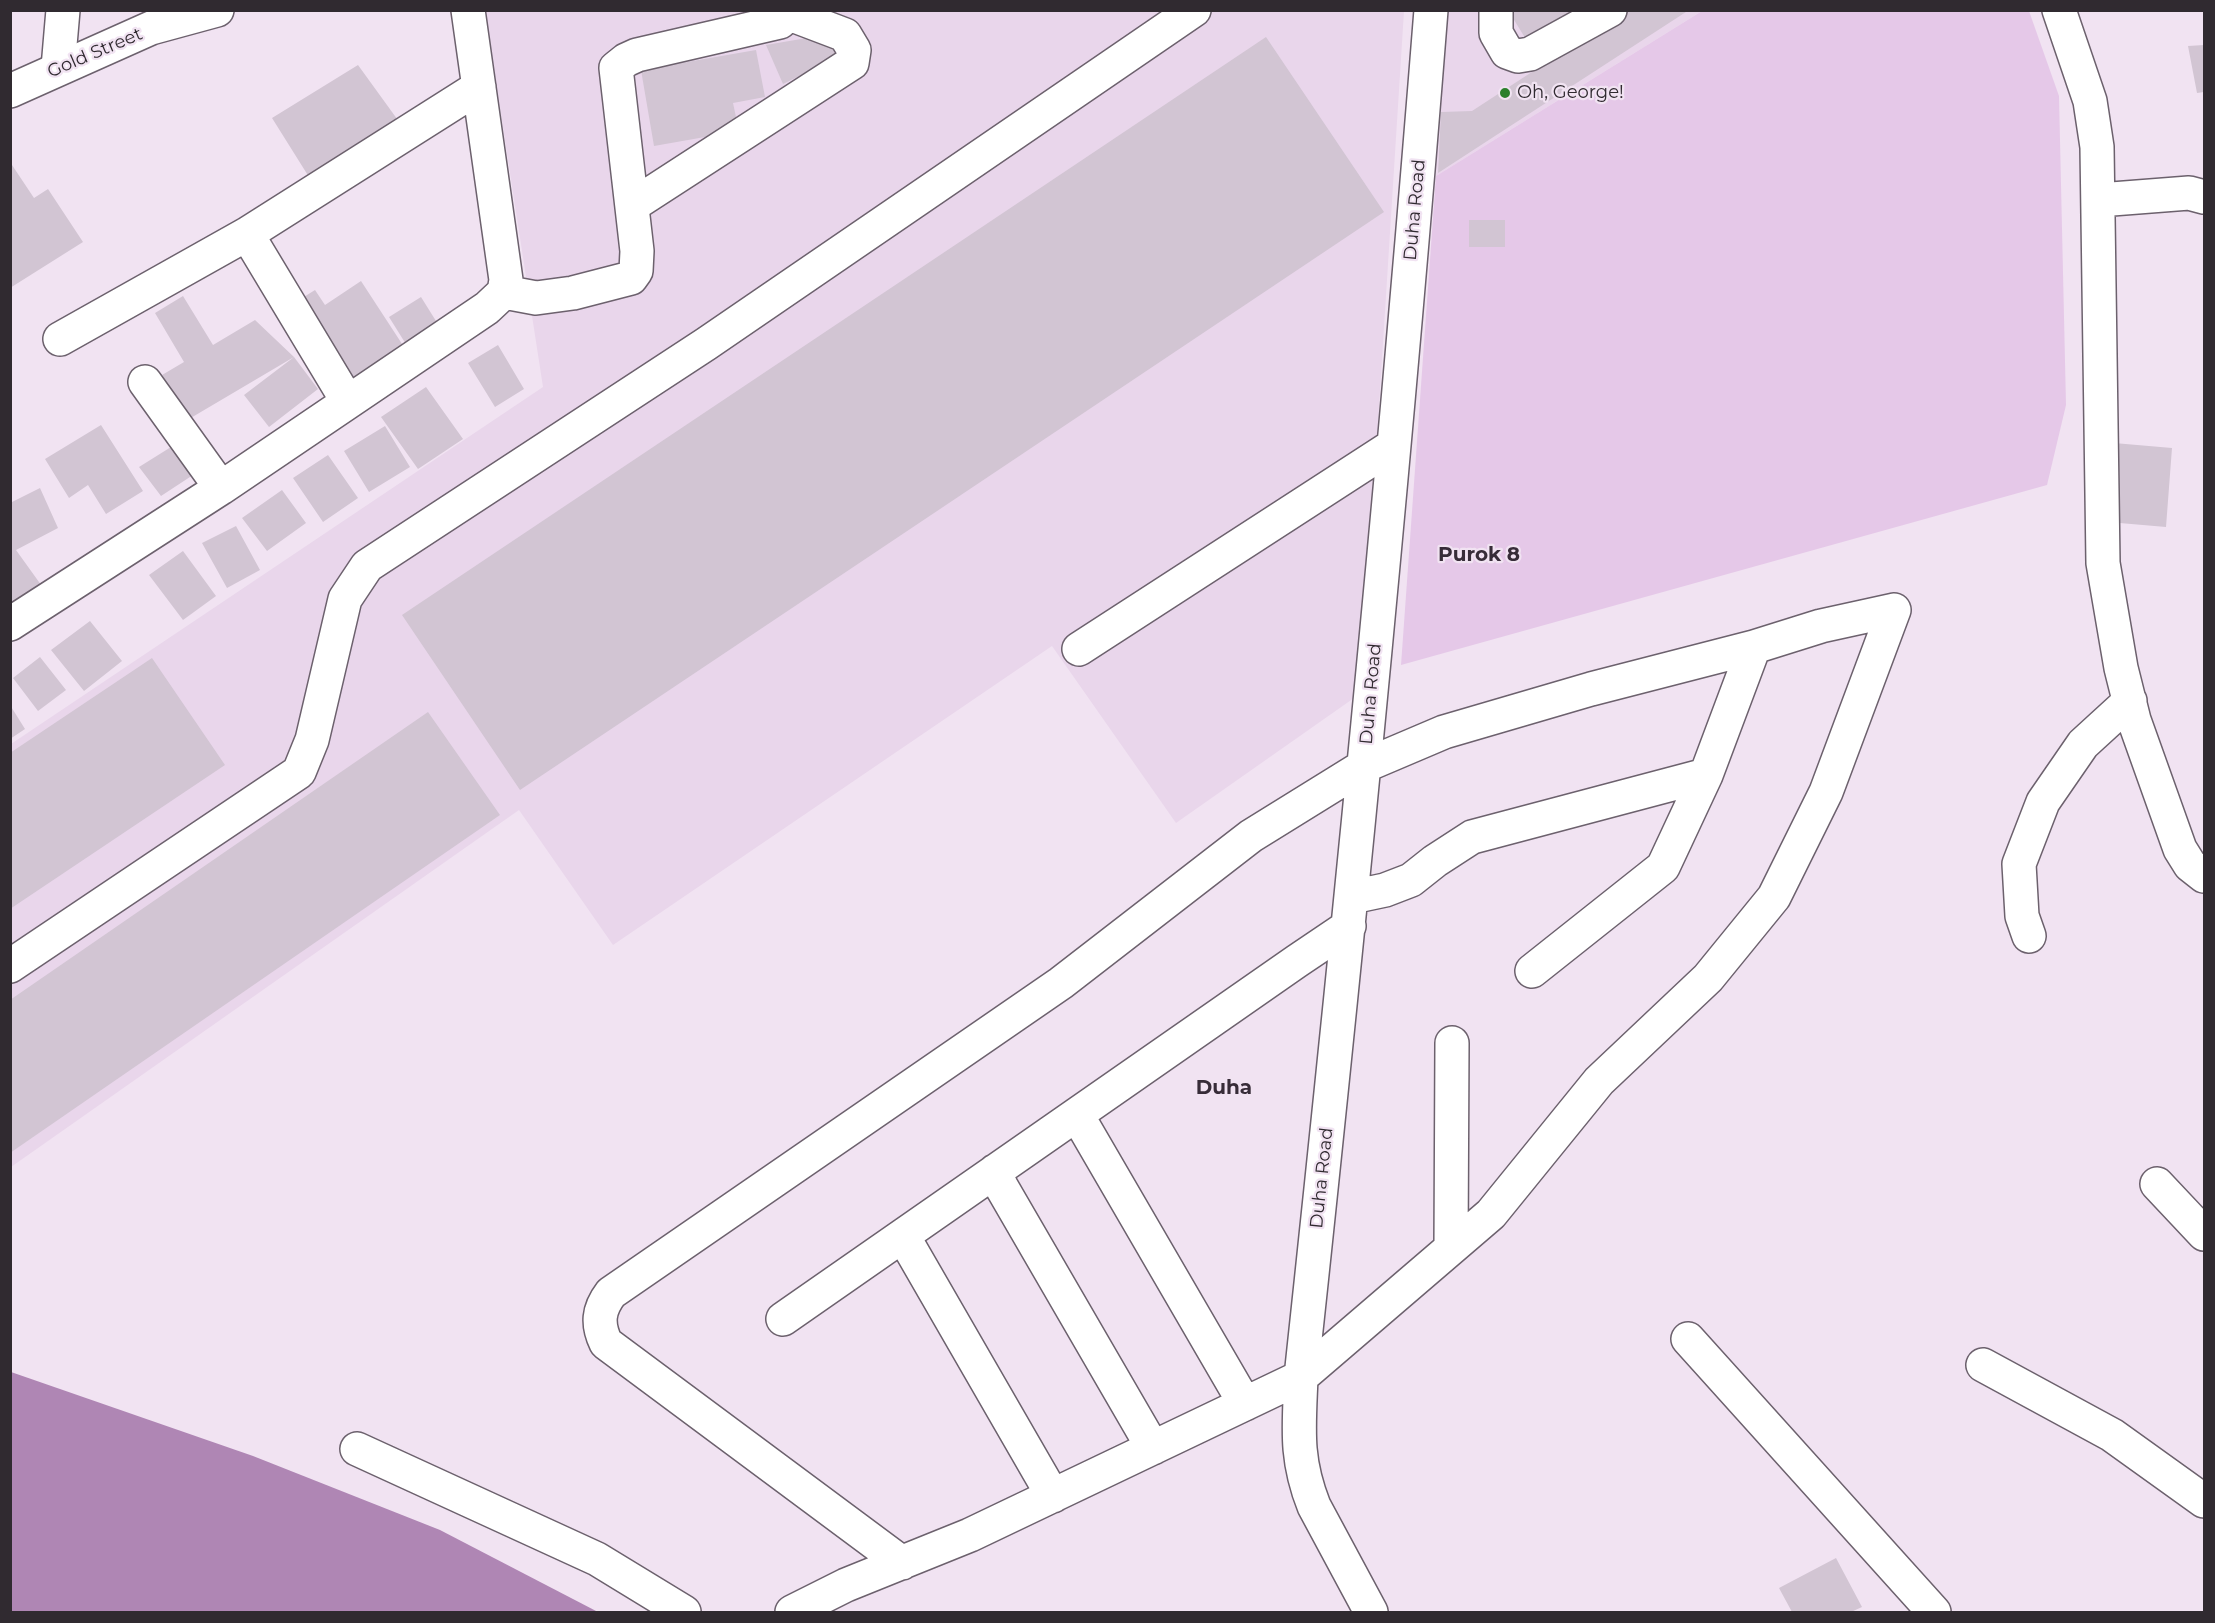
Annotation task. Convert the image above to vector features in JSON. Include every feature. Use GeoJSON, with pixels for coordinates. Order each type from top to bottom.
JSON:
{"type":"FeatureCollection","features":[{"type":"Feature","properties":{"kind":"street"},"geometry":{"type":"LineString","coordinates":[[58,68],[63,10]]}},
{"type":"Feature","properties":{"kind":"street","name":"Gold Street"},"geometry":{"type":"LineString","coordinates":[[10,91],[151,28],[217,10]]}},
{"type":"Feature","properties":{"kind":"street"},"geometry":{"type":"LineString","coordinates":[[10,624],[221,488],[487,308],[504,292],[506,280],[468,10]]}},
{"type":"Feature","properties":{"kind":"street"},"geometry":{"type":"LineString","coordinates":[[10,966],[299,772],[312,740],[345,599],[367,566],[716,337],[1194,10]]}},
{"type":"Feature","properties":{"kind":"street","name":"Duha Road"},"geometry":{"type":"LineString","coordinates":[[1371,1612],[1314,1506],[1298,1445],[1301,1377],[1351,911],[1413,236],[1431,10]]}},
{"type":"Feature","properties":{"kind":"street"},"geometry":{"type":"LineString","coordinates":[[1496,10],[1496,33],[1507,52],[1518,56],[1530,54],[1610,10]]}},
{"type":"Feature","properties":{"kind":"street"},"geometry":{"type":"LineString","coordinates":[[2059,10],[2090,101],[2097,147],[2103,563],[2121,668],[2134,720],[2180,849],[2190,865],[2205,876]]}},
{"type":"Feature","properties":{"kind":"street"},"geometry":{"type":"LineString","coordinates":[[504,292],[536,298],[573,293],[631,278],[636,271],[637,251],[633,205],[616,69],[626,60],[637,55],[780,22],[787,12],[845,35],[854,50],[852,63],[633,205]]}},
{"type":"Feature","properties":{"kind":"street"},"geometry":{"type":"LineString","coordinates":[[60,339],[247,234],[479,87]]}},
{"type":"Feature","properties":{"kind":"street"},"geometry":{"type":"LineString","coordinates":[[2099,200],[2189,193],[2205,197]]}},
{"type":"Feature","properties":{"kind":"street"},"geometry":{"type":"LineString","coordinates":[[247,234],[348,402]]}},
{"type":"Feature","properties":{"kind":"street"},"geometry":{"type":"LineString","coordinates":[[145,382],[221,488]]}},
{"type":"Feature","properties":{"kind":"street"},"geometry":{"type":"LineString","coordinates":[[1079,649],[1394,445]]}},
{"type":"Feature","properties":{"kind":"street"},"geometry":{"type":"LineString","coordinates":[[792,1612],[846,1585],[902,1563],[970,1535],[1301,1377],[1491,1214],[1599,1081],[1707,978],[1774,897],[1826,792],[1894,610],[1821,626],[1754,647],[1591,689],[1444,732],[1364,766],[1251,836],[1061,983],[611,1293],[603,1303],[599,1317],[600,1330],[606,1343],[902,1563]]}},
{"type":"Feature","properties":{"kind":"street"},"geometry":{"type":"LineString","coordinates":[[1532,971],[1663,867],[1706,775],[1754,647]]}},
{"type":"Feature","properties":{"kind":"street"},"geometry":{"type":"LineString","coordinates":[[2029,936],[2022,916],[2019,864],[2043,802],[2083,744],[2130,701]]}},
{"type":"Feature","properties":{"kind":"street"},"geometry":{"type":"LineString","coordinates":[[783,1319],[1297,961],[1351,911],[1385,890],[1412,880],[1435,861],[1472,837],[1706,775]]}},
{"type":"Feature","properties":{"kind":"street"},"geometry":{"type":"LineString","coordinates":[[1451,1248],[1452,1043]]}},
{"type":"Feature","properties":{"kind":"street"},"geometry":{"type":"LineString","coordinates":[[1077,1115],[1245,1404]]}},
{"type":"Feature","properties":{"kind":"street"},"geometry":{"type":"LineString","coordinates":[[995,1171],[1001,1186],[1153,1448]]}},
{"type":"Feature","properties":{"kind":"street"},"geometry":{"type":"LineString","coordinates":[[2157,1184],[2205,1234]]}},
{"type":"Feature","properties":{"kind":"street"},"geometry":{"type":"LineString","coordinates":[[903,1236],[1053,1496]]}},
{"type":"Feature","properties":{"kind":"street"},"geometry":{"type":"LineString","coordinates":[[1688,1339],[1934,1612]]}},
{"type":"Feature","properties":{"kind":"street"},"geometry":{"type":"LineString","coordinates":[[1983,1365],[2112,1436],[2205,1500]]}},
{"type":"Feature","properties":{"kind":"street"},"geometry":{"type":"LineString","coordinates":[[357,1449],[597,1559],[684,1612]]}},
{"type":"Feature","properties":{"kind":"shaded area"},"geometry":{"type":"Polygon","coordinates":[[[485,11],[1404,11],[1378,422],[1354,698],[1176,823],[1052,646],[613,945],[519,810],[11,1167],[11,744],[543,387],[485,11]]]}},
{"type":"Feature","properties":{"kind":"shaded area","name":"Oh, George!"},"geometry":{"type":"Polygon","coordinates":[[[1444,11],[1702,11],[1436,176],[1444,11]]]}},
{"type":"Feature","properties":{"kind":"shaded area"},"geometry":{"type":"Polygon","coordinates":[[[1702,11],[2029,11],[2059,96],[2066,405],[2047,485],[1401,665],[1436,176],[1702,11]]]}},
{"type":"Feature","properties":{"kind":"shaded area"},"geometry":{"type":"Polygon","coordinates":[[[11,1372],[253,1456],[440,1530],[598,1612],[11,1612],[11,1372]]]}},
{"type":"Feature","properties":{"kind":"building"},"geometry":{"type":"Polygon","coordinates":[[[1508,10],[1577,10],[1527,41],[1508,10]]]}},
{"type":"Feature","properties":{"kind":"building"},"geometry":{"type":"Polygon","coordinates":[[[1627,10],[1689,10],[1438,173],[1441,112],[1472,111],[1627,10]]]}},
{"type":"Feature","properties":{"kind":"building"},"geometry":{"type":"Polygon","coordinates":[[[830,34],[844,54],[783,84],[766,45],[830,34]]]}},
{"type":"Feature","properties":{"kind":"building"},"geometry":{"type":"Polygon","coordinates":[[[1266,37],[1384,212],[520,790],[402,615],[1266,37]]]}},
{"type":"Feature","properties":{"kind":"building"},"geometry":{"type":"Polygon","coordinates":[[[2204,45],[2204,92],[2197,93],[2188,46],[2204,45]]]}},
{"type":"Feature","properties":{"kind":"building"},"geometry":{"type":"Polygon","coordinates":[[[756,50],[765,97],[733,103],[739,131],[654,146],[641,70],[756,50]]]}},
{"type":"Feature","properties":{"kind":"building"},"geometry":{"type":"Polygon","coordinates":[[[358,65],[400,123],[314,185],[272,118],[358,65]]]}},
{"type":"Feature","properties":{"kind":"building"},"geometry":{"type":"Polygon","coordinates":[[[12,165],[34,198],[48,189],[83,242],[10,288],[10,166],[12,165]]]}},
{"type":"Feature","properties":{"kind":"building"},"geometry":{"type":"Polygon","coordinates":[[[1469,220],[1505,220],[1505,247],[1469,247],[1469,220]]]}},
{"type":"Feature","properties":{"kind":"building"},"geometry":{"type":"Polygon","coordinates":[[[361,281],[406,350],[354,384],[299,300],[315,290],[325,305],[361,281]]]}},
{"type":"Feature","properties":{"kind":"building"},"geometry":{"type":"Polygon","coordinates":[[[183,296],[213,345],[255,320],[294,357],[189,419],[162,375],[184,362],[155,313],[183,296]]]}},
{"type":"Feature","properties":{"kind":"building"},"geometry":{"type":"Polygon","coordinates":[[[421,297],[441,329],[409,349],[389,317],[421,297]]]}},
{"type":"Feature","properties":{"kind":"building"},"geometry":{"type":"Polygon","coordinates":[[[498,345],[524,389],[495,407],[468,363],[498,345]]]}},
{"type":"Feature","properties":{"kind":"building"},"geometry":{"type":"Polygon","coordinates":[[[294,357],[318,389],[269,427],[244,395],[294,357]]]}},
{"type":"Feature","properties":{"kind":"building"},"geometry":{"type":"Polygon","coordinates":[[[426,387],[463,439],[418,469],[381,417],[426,387]]]}},
{"type":"Feature","properties":{"kind":"building"},"geometry":{"type":"Polygon","coordinates":[[[101,425],[143,491],[106,514],[88,485],[69,498],[45,459],[101,425]]]}},
{"type":"Feature","properties":{"kind":"building"},"geometry":{"type":"Polygon","coordinates":[[[385,426],[410,467],[369,492],[344,451],[385,426]]]}},
{"type":"Feature","properties":{"kind":"building"},"geometry":{"type":"Polygon","coordinates":[[[2114,443],[2172,448],[2166,527],[2108,522],[2114,443]]]}},
{"type":"Feature","properties":{"kind":"building"},"geometry":{"type":"Polygon","coordinates":[[[171,447],[193,475],[161,496],[139,467],[171,447]]]}},
{"type":"Feature","properties":{"kind":"building"},"geometry":{"type":"Polygon","coordinates":[[[328,455],[358,498],[323,522],[293,478],[328,455]]]}},
{"type":"Feature","properties":{"kind":"building"},"geometry":{"type":"Polygon","coordinates":[[[40,488],[58,528],[16,550],[44,589],[10,612],[10,503],[40,488]]]}},
{"type":"Feature","properties":{"kind":"building"},"geometry":{"type":"Polygon","coordinates":[[[282,490],[306,523],[267,551],[242,518],[282,490]]]}},
{"type":"Feature","properties":{"kind":"building"},"geometry":{"type":"Polygon","coordinates":[[[236,526],[260,570],[227,588],[202,543],[236,526]]]}},
{"type":"Feature","properties":{"kind":"building"},"geometry":{"type":"Polygon","coordinates":[[[183,551],[216,596],[183,620],[149,575],[183,551]]]}},
{"type":"Feature","properties":{"kind":"building"},"geometry":{"type":"Polygon","coordinates":[[[90,621],[122,661],[84,691],[51,650],[90,621]]]}},
{"type":"Feature","properties":{"kind":"building"},"geometry":{"type":"Polygon","coordinates":[[[40,657],[66,690],[38,711],[13,678],[40,657]]]}},
{"type":"Feature","properties":{"kind":"building"},"geometry":{"type":"Polygon","coordinates":[[[152,658],[225,765],[10,909],[10,753],[152,658]]]}},
{"type":"Feature","properties":{"kind":"building"},"geometry":{"type":"Polygon","coordinates":[[[10,705],[25,729],[10,739],[10,705]]]}},
{"type":"Feature","properties":{"kind":"building"},"geometry":{"type":"Polygon","coordinates":[[[428,712],[500,815],[10,1153],[10,1000],[428,712]]]}},
{"type":"Feature","properties":{"kind":"building"},"geometry":{"type":"Polygon","coordinates":[[[1836,1558],[1862,1607],[1851,1612],[1792,1612],[1779,1588],[1836,1558]]]}},
{"type":"Feature","properties":{"kind":"place","name":"Oh, George!"},"geometry":{"type":"Point","coordinates":[1505,93]}},
{"type":"Feature","properties":{"kind":"district","name":"Purok 8"},"geometry":{"type":"Point","coordinates":[1479,555]}},
{"type":"Feature","properties":{"kind":"district","name":"Duha"},"geometry":{"type":"Point","coordinates":[1224,1088]}}]}
